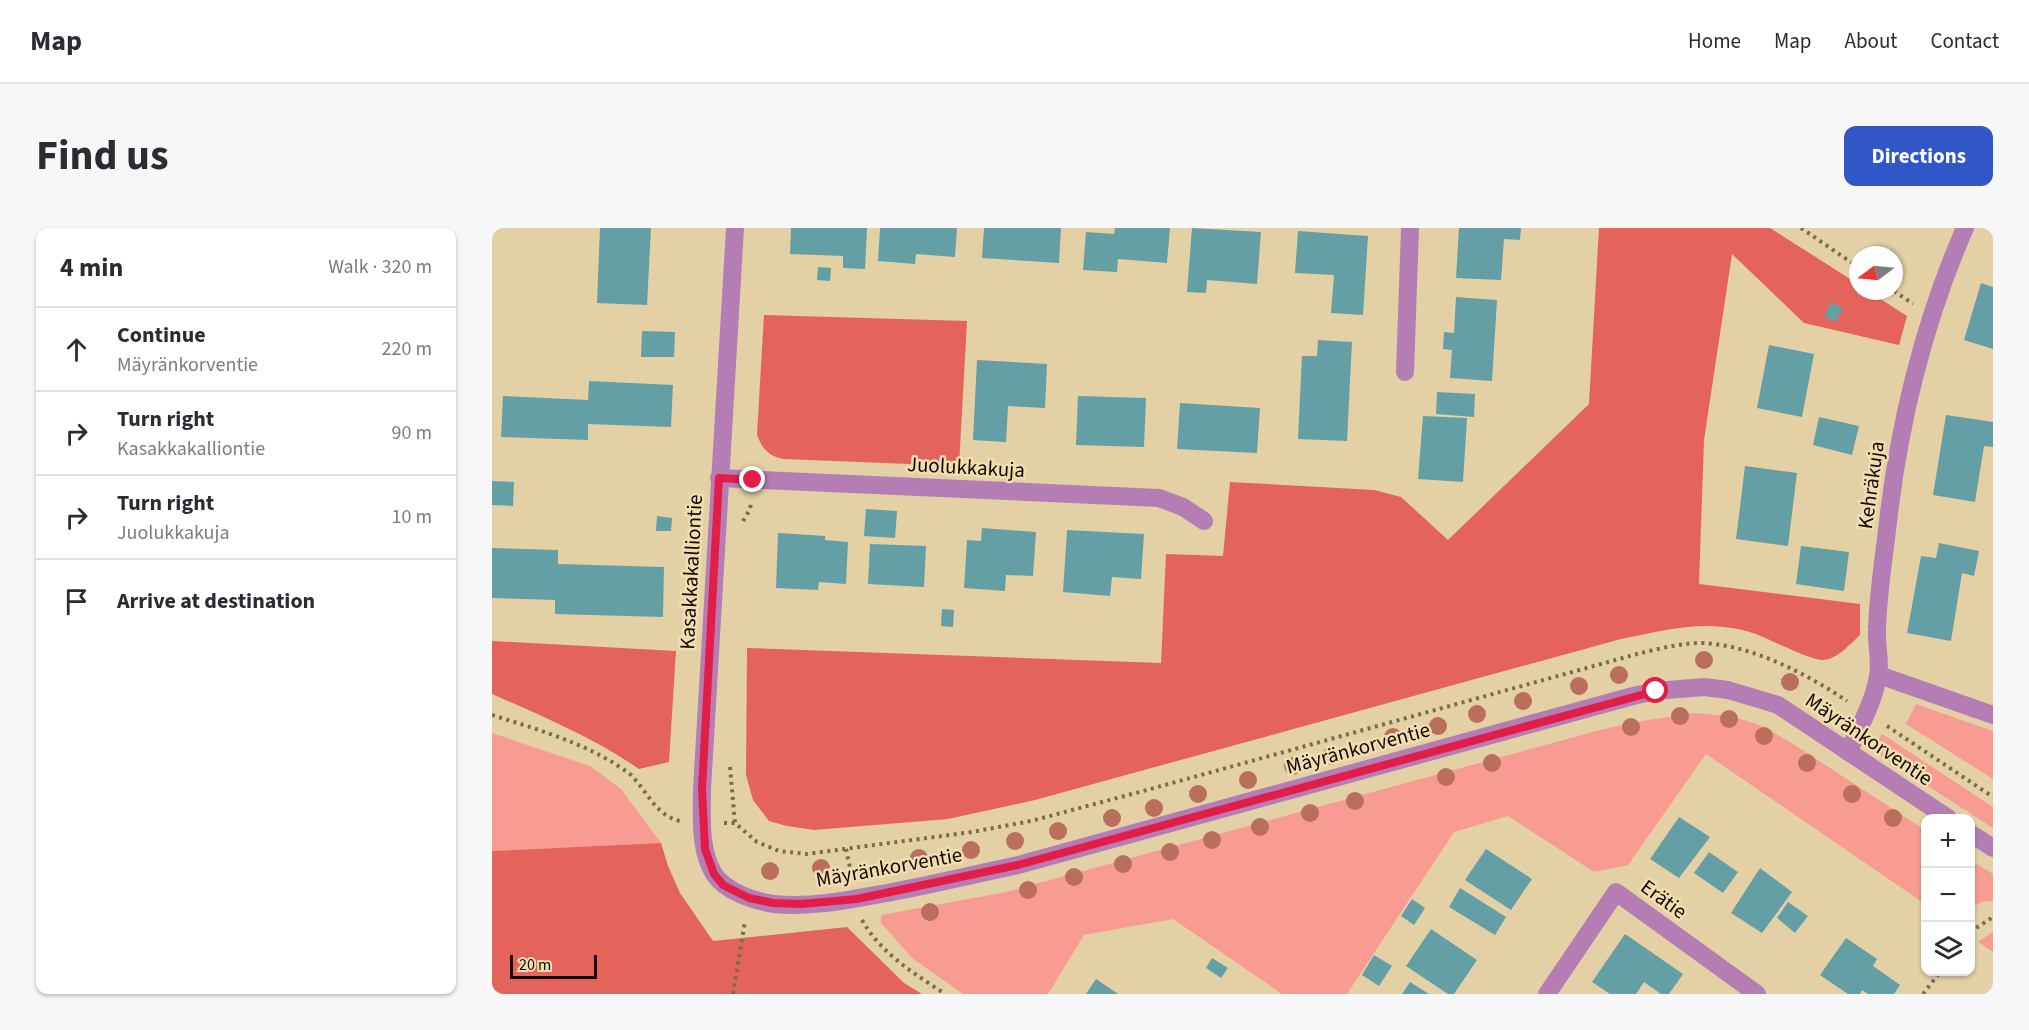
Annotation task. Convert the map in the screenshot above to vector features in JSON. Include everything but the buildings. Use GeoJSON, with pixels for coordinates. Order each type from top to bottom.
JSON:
{"type":"FeatureCollection","features":[{"type":"Feature","properties":{"kind":"street","name":"Kasakkakalliontie"},"geometry":{"type":"LineString","coordinates":[[735,228],[719,478],[702,822],[705,849],[714,874],[723,885],[749,898]]}},
{"type":"Feature","properties":{"kind":"street"},"geometry":{"type":"LineString","coordinates":[[1405,372],[1410,228]]}},
{"type":"Feature","properties":{"kind":"street","name":"Kehräkuja"},"geometry":{"type":"LineString","coordinates":[[1848,752],[1866,714],[1879,675],[1877,630],[1895,468],[1904,420],[1930,327],[1965,228]]}},
{"type":"Feature","properties":{"kind":"street","name":"Juolukkakuja"},"geometry":{"type":"LineString","coordinates":[[719,478],[1159,498],[1183,507],[1204,521]]}},
{"type":"Feature","properties":{"kind":"street"},"geometry":{"type":"LineString","coordinates":[[1879,675],[1993,715]]}},
{"type":"Feature","properties":{"kind":"street","name":"Mäyränkorventie"},"geometry":{"type":"LineString","coordinates":[[749,898],[773,903],[801,904],[857,899],[944,882],[1018,865],[1622,699],[1666,689],[1704,687],[1728,690],[1778,705],[1941,814]]}},
{"type":"Feature","properties":{"kind":"street"},"geometry":{"type":"LineString","coordinates":[[1975,836],[1993,848]]}},
{"type":"Feature","properties":{"kind":"street","name":"Erätie"},"geometry":{"type":"LineString","coordinates":[[1547,994],[1616,892],[1756,994]]}},
{"type":"Feature","properties":{"kind":"path"},"geometry":{"type":"LineString","coordinates":[[1801,228],[1849,261]]}},
{"type":"Feature","properties":{"kind":"path"},"geometry":{"type":"LineString","coordinates":[[735,823],[757,842],[778,851],[807,854],[972,832],[1032,821],[1638,654],[1682,644],[1702,643],[1727,647],[1764,658],[1791,669],[1850,703]]}},
{"type":"Feature","properties":{"kind":"path"},"geometry":{"type":"LineString","coordinates":[[492,715],[566,739],[612,762],[631,776],[652,802],[670,819],[686,822]]}},
{"type":"Feature","properties":{"kind":"path"},"geometry":{"type":"LineString","coordinates":[[1888,727],[1993,797]]}},
{"type":"Feature","properties":{"kind":"path"},"geometry":{"type":"LineString","coordinates":[[846,849],[853,878]]}},
{"type":"Feature","properties":{"kind":"path"},"geometry":{"type":"LineString","coordinates":[[733,994],[749,898]]}},
{"type":"Feature","properties":{"kind":"path"},"geometry":{"type":"LineString","coordinates":[[860,917],[880,945],[914,974],[945,994]]}},
{"type":"Feature","properties":{"kind":"path"},"geometry":{"type":"LineString","coordinates":[[1975,929],[1993,917]]}},
{"type":"Feature","properties":{"kind":"path"},"geometry":{"type":"LineString","coordinates":[[1923,994],[1937,976]]}},
{"type":"Feature","properties":{"kind":"shaded area"},"geometry":{"type":"Polygon","coordinates":[[[1599,228],[1770,228],[1849,278],[1849,300],[1882,300],[1907,316],[1899,345],[1804,323],[1732,254],[1704,440],[1699,584],[1860,604],[1860,635],[1838,654],[1822,660],[1798,653],[1753,633],[1719,626],[1671,629],[1621,639],[1035,800],[948,819],[814,830],[769,821],[753,800],[746,775],[747,648],[1161,663],[1166,554],[1223,556],[1230,482],[1374,490],[1401,497],[1448,540],[1589,404],[1599,228]]]}},
{"type":"Feature","properties":{"kind":"shaded area"},"geometry":{"type":"Polygon","coordinates":[[[764,315],[967,321],[959,466],[784,459],[770,454],[763,448],[757,434],[764,315]]]}},
{"type":"Feature","properties":{"kind":"shaded area"},"geometry":{"type":"Polygon","coordinates":[[[492,641],[676,651],[669,762],[639,769],[586,737],[492,694],[492,641]]]}},
{"type":"Feature","properties":{"kind":"shaded area"},"geometry":{"type":"Polygon","coordinates":[[[1916,704],[1993,731],[1993,779],[1906,724],[1916,704]]]}},
{"type":"Feature","properties":{"kind":"shaded area"},"geometry":{"type":"Polygon","coordinates":[[[1696,713],[1734,717],[1759,725],[1787,740],[1921,827],[1921,901],[1706,754],[1628,865],[1594,872],[1508,816],[1454,832],[1347,994],[1282,994],[1173,919],[1084,935],[1048,994],[963,994],[912,958],[881,923],[881,915],[1006,892],[1600,730],[1696,713]]]}},
{"type":"Feature","properties":{"kind":"shaded area"},"geometry":{"type":"Polygon","coordinates":[[[492,733],[590,766],[621,789],[661,843],[492,851],[492,733]]]}},
{"type":"Feature","properties":{"kind":"shaded area"},"geometry":{"type":"Polygon","coordinates":[[[1882,734],[1993,807],[1993,828],[1975,816],[1975,814],[1971,814],[1881,756],[1878,740],[1882,734]]]}},
{"type":"Feature","properties":{"kind":"shaded area"},"geometry":{"type":"Polygon","coordinates":[[[661,843],[680,893],[713,941],[847,927],[904,983],[922,994],[492,994],[492,851],[661,843]]]}},
{"type":"Feature","properties":{"kind":"shaded area"},"geometry":{"type":"Polygon","coordinates":[[[1975,863],[1993,874],[1993,901],[1982,902],[1975,906],[1975,863]]]}},
{"type":"Feature","properties":{"kind":"shaded area"},"geometry":{"type":"Polygon","coordinates":[[[1993,932],[1993,952],[1978,942],[1993,932]]]}},
{"type":"Feature","properties":{"kind":"route"},"geometry":{"type":"LineString","coordinates":[[753,480],[719,478],[702,789],[702,822],[708,862],[723,885],[749,898],[773,903],[801,904],[857,899],[944,882],[1018,865],[1656,691]]}}]}
